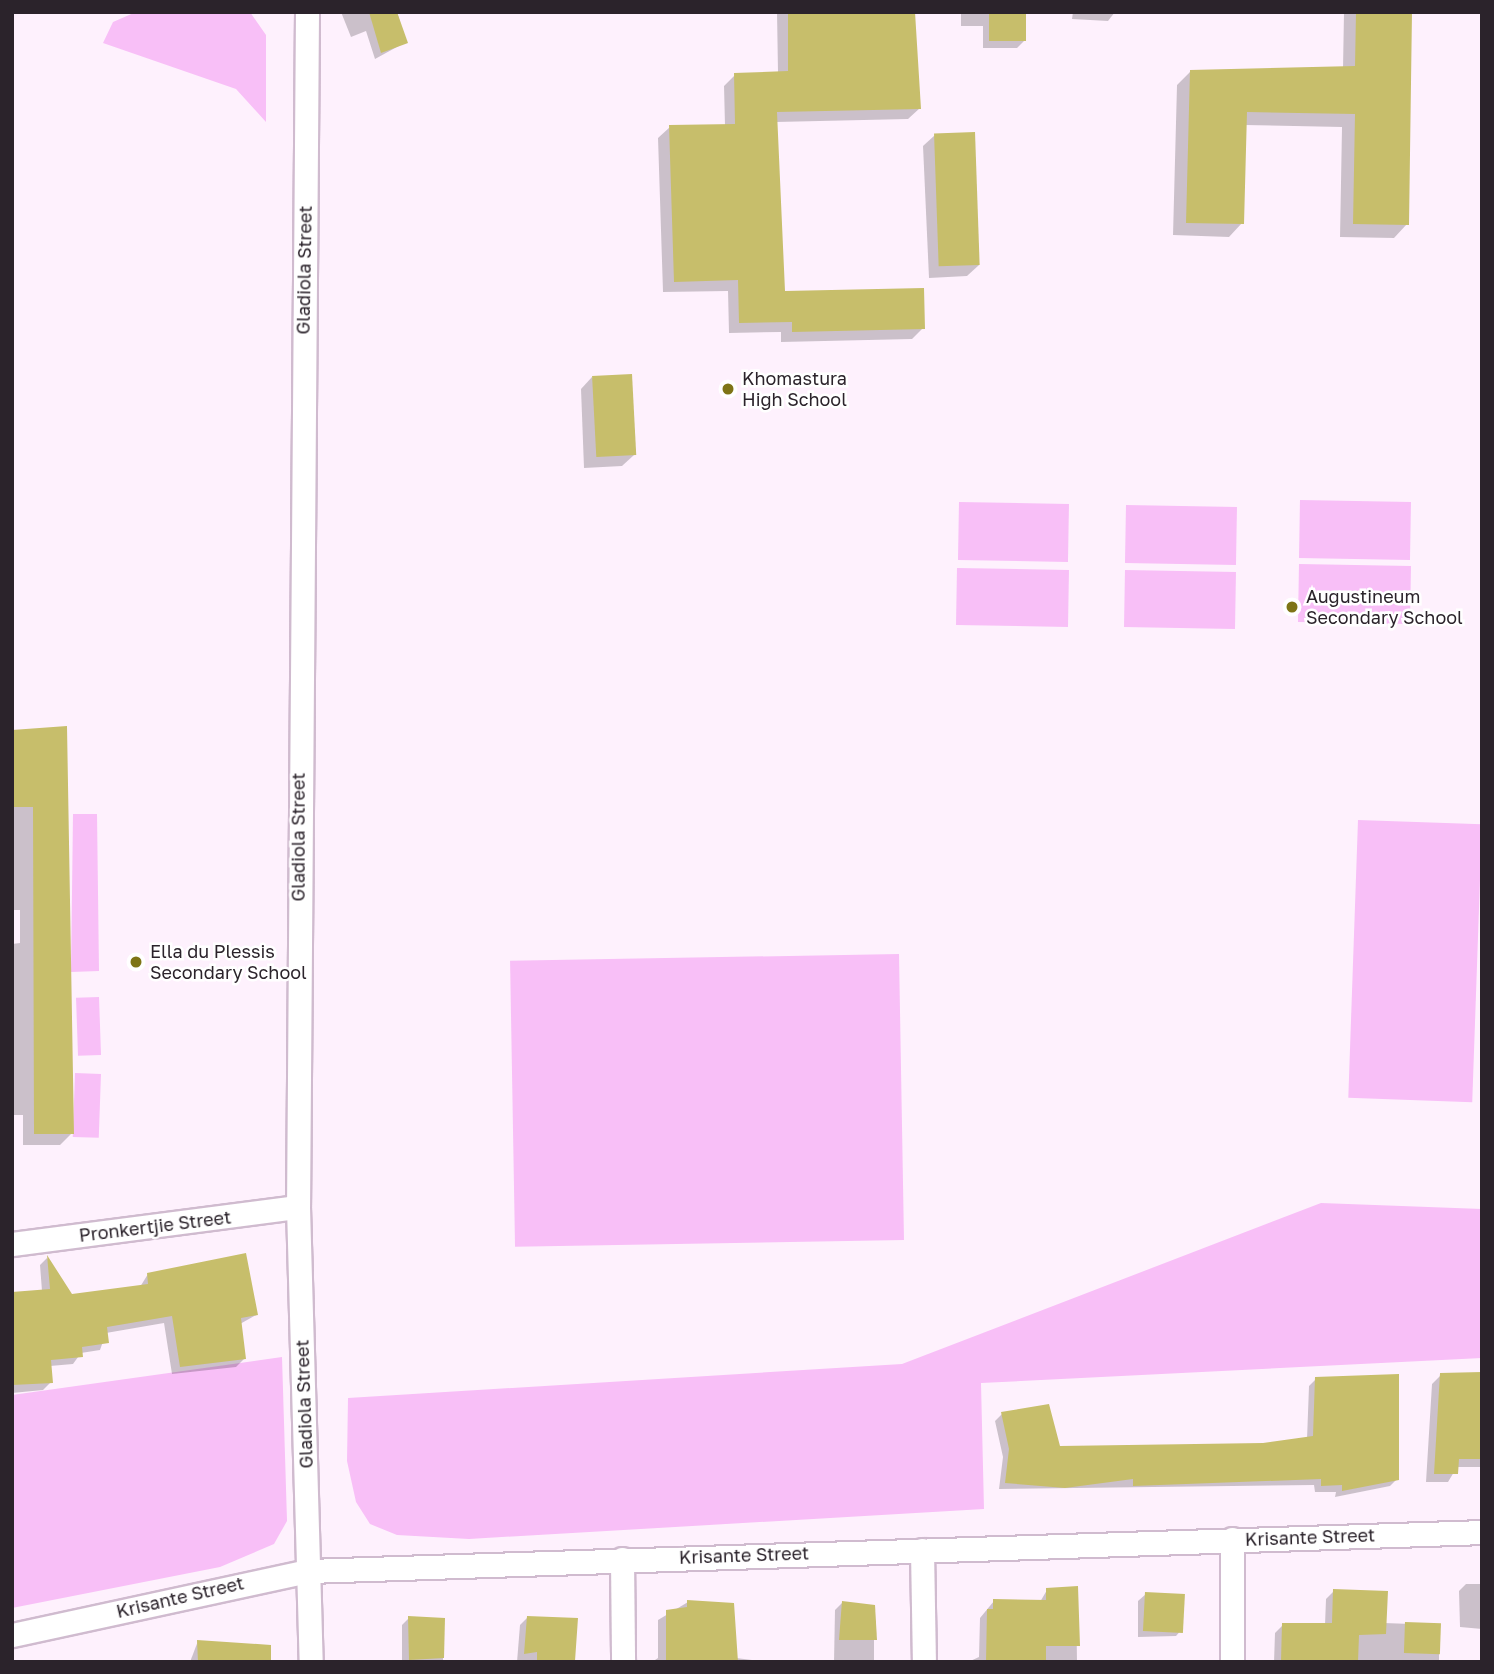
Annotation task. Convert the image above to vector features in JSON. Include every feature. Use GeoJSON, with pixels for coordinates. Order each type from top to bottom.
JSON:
{"type":"FeatureCollection","features":[{"type":"Feature","properties":{"kind":"street","name":"Gladiola Street"},"geometry":{"type":"LineString","coordinates":[[307,12],[298,1208],[310,1662]]}},
{"type":"Feature","properties":{"kind":"street","name":"Pronkertjie Street"},"geometry":{"type":"LineString","coordinates":[[12,1244],[298,1208]]}},
{"type":"Feature","properties":{"kind":"street","name":"Krisante Street"},"geometry":{"type":"LineString","coordinates":[[12,1635],[309,1571],[1482,1532]]}},
{"type":"Feature","properties":{"kind":"street"},"geometry":{"type":"LineString","coordinates":[[1232,1539],[1232,1662]]}},
{"type":"Feature","properties":{"kind":"street"},"geometry":{"type":"LineString","coordinates":[[922,1550],[924,1662]]}},
{"type":"Feature","properties":{"kind":"street"},"geometry":{"type":"LineString","coordinates":[[622,1559],[623,1662]]}},
{"type":"Feature","properties":{"kind":"shaded area"},"geometry":{"type":"Polygon","coordinates":[[[136,12],[250,12],[266,35],[266,122],[236,89],[103,43],[113,22],[136,12]]]}},
{"type":"Feature","properties":{"kind":"shaded area"},"geometry":{"type":"Polygon","coordinates":[[[1300,500],[1411,502],[1410,560],[1299,558],[1300,500]]]}},
{"type":"Feature","properties":{"kind":"shaded area"},"geometry":{"type":"Polygon","coordinates":[[[959,502],[1069,504],[1068,562],[958,560],[959,502]]]}},
{"type":"Feature","properties":{"kind":"shaded area"},"geometry":{"type":"Polygon","coordinates":[[[1126,505],[1237,507],[1236,565],[1125,563],[1126,505]]]}},
{"type":"Feature","properties":{"kind":"shaded area"},"geometry":{"type":"Polygon","coordinates":[[[1299,564],[1411,566],[1410,624],[1298,622],[1299,564]]]}},
{"type":"Feature","properties":{"kind":"shaded area"},"geometry":{"type":"Polygon","coordinates":[[[957,568],[1069,570],[1068,627],[956,625],[957,568]]]}},
{"type":"Feature","properties":{"kind":"shaded area"},"geometry":{"type":"Polygon","coordinates":[[[1125,570],[1236,572],[1235,629],[1124,627],[1125,570]]]}},
{"type":"Feature","properties":{"kind":"shaded area"},"geometry":{"type":"Polygon","coordinates":[[[73,814],[97,814],[99,971],[71,972],[73,814]]]}},
{"type":"Feature","properties":{"kind":"shaded area"},"geometry":{"type":"Polygon","coordinates":[[[1358,820],[1482,824],[1472,1102],[1348,1098],[1358,820]]]}},
{"type":"Feature","properties":{"kind":"shaded area"},"geometry":{"type":"Polygon","coordinates":[[[899,954],[904,1240],[515,1247],[510,961],[899,954]]]}},
{"type":"Feature","properties":{"kind":"shaded area"},"geometry":{"type":"Polygon","coordinates":[[[99,997],[101,1055],[78,1056],[76,998],[99,997]]]}},
{"type":"Feature","properties":{"kind":"shaded area"},"geometry":{"type":"Polygon","coordinates":[[[75,1073],[101,1074],[99,1138],[73,1137],[75,1073]]]}},
{"type":"Feature","properties":{"kind":"shaded area"},"geometry":{"type":"Polygon","coordinates":[[[1321,1203],[1482,1209],[1482,1358],[981,1383],[984,1509],[469,1539],[397,1535],[370,1524],[356,1502],[347,1461],[348,1398],[902,1364],[1321,1203]]]}},
{"type":"Feature","properties":{"kind":"shaded area"},"geometry":{"type":"Polygon","coordinates":[[[282,1357],[287,1521],[274,1544],[220,1567],[12,1608],[12,1395],[282,1357]]]}},
{"type":"Feature","properties":{"kind":"building"},"geometry":{"type":"Polygon","coordinates":[[[369,12],[397,12],[408,43],[381,53],[369,12]]]}},
{"type":"Feature","properties":{"kind":"building"},"geometry":{"type":"Polygon","coordinates":[[[788,12],[915,12],[921,109],[777,112],[785,291],[924,288],[925,329],[792,332],[792,322],[739,323],[738,280],[674,282],[669,125],[735,124],[734,73],[788,71],[788,12]]]}},
{"type":"Feature","properties":{"kind":"building"},"geometry":{"type":"Polygon","coordinates":[[[989,12],[1026,12],[1026,41],[989,41],[989,12]]]}},
{"type":"Feature","properties":{"kind":"building"},"geometry":{"type":"Polygon","coordinates":[[[1356,12],[1412,12],[1409,225],[1353,224],[1355,114],[1247,112],[1244,224],[1186,223],[1190,70],[1355,66],[1356,12]]]}},
{"type":"Feature","properties":{"kind":"building"},"geometry":{"type":"Polygon","coordinates":[[[975,132],[980,265],[939,266],[934,133],[975,132]]]}},
{"type":"Feature","properties":{"kind":"building"},"geometry":{"type":"Polygon","coordinates":[[[632,374],[636,455],[596,457],[592,376],[632,374]]]}},
{"type":"Feature","properties":{"kind":"building"},"geometry":{"type":"Polygon","coordinates":[[[67,726],[74,1134],[34,1134],[33,807],[12,807],[12,730],[67,726]]]}},
{"type":"Feature","properties":{"kind":"building"},"geometry":{"type":"Polygon","coordinates":[[[246,1253],[258,1315],[241,1318],[246,1359],[180,1367],[172,1316],[107,1327],[109,1343],[82,1347],[83,1357],[51,1360],[53,1383],[12,1385],[12,1292],[50,1289],[47,1255],[72,1294],[148,1284],[147,1273],[246,1253]]]}},
{"type":"Feature","properties":{"kind":"building"},"geometry":{"type":"Polygon","coordinates":[[[1482,1372],[1482,1459],[1459,1459],[1458,1474],[1434,1474],[1440,1373],[1482,1372]]]}},
{"type":"Feature","properties":{"kind":"building"},"geometry":{"type":"Polygon","coordinates":[[[1399,1374],[1399,1480],[1342,1491],[1342,1485],[1321,1486],[1321,1479],[1133,1486],[1133,1479],[1065,1488],[1005,1483],[1009,1449],[1001,1412],[1049,1404],[1060,1446],[1263,1443],[1313,1436],[1315,1377],[1399,1374]]]}},
{"type":"Feature","properties":{"kind":"building"},"geometry":{"type":"Polygon","coordinates":[[[1078,1586],[1080,1646],[1046,1646],[1046,1662],[986,1662],[987,1609],[993,1609],[993,1599],[1046,1600],[1046,1588],[1078,1586]]]}},
{"type":"Feature","properties":{"kind":"building"},"geometry":{"type":"Polygon","coordinates":[[[1333,1589],[1388,1591],[1386,1634],[1359,1635],[1358,1662],[1281,1661],[1282,1623],[1332,1623],[1333,1589]]]}},
{"type":"Feature","properties":{"kind":"building"},"geometry":{"type":"Polygon","coordinates":[[[1145,1592],[1185,1594],[1183,1633],[1143,1631],[1145,1592]]]}},
{"type":"Feature","properties":{"kind":"building"},"geometry":{"type":"Polygon","coordinates":[[[687,1600],[734,1603],[738,1662],[666,1662],[666,1610],[687,1607],[687,1600]]]}},
{"type":"Feature","properties":{"kind":"building"},"geometry":{"type":"Polygon","coordinates":[[[842,1601],[875,1605],[877,1640],[839,1640],[842,1601]]]}},
{"type":"Feature","properties":{"kind":"building"},"geometry":{"type":"Polygon","coordinates":[[[408,1616],[445,1618],[444,1658],[409,1660],[408,1616]]]}},
{"type":"Feature","properties":{"kind":"building"},"geometry":{"type":"Polygon","coordinates":[[[527,1616],[578,1618],[575,1661],[537,1662],[537,1652],[524,1654],[527,1616]]]}},
{"type":"Feature","properties":{"kind":"building"},"geometry":{"type":"Polygon","coordinates":[[[1405,1622],[1441,1623],[1440,1654],[1404,1653],[1405,1622]]]}},
{"type":"Feature","properties":{"kind":"building"},"geometry":{"type":"Polygon","coordinates":[[[197,1640],[271,1645],[271,1662],[198,1662],[197,1640]]]}},
{"type":"Feature","properties":{"kind":"place","name":"Khomastura High School"},"geometry":{"type":"Point","coordinates":[728,389]}},
{"type":"Feature","properties":{"kind":"place","name":"Augustineum Secondary School"},"geometry":{"type":"Point","coordinates":[1292,607]}},
{"type":"Feature","properties":{"kind":"place","name":"Ella du Plessis Secondary School"},"geometry":{"type":"Point","coordinates":[136,962]}}]}
